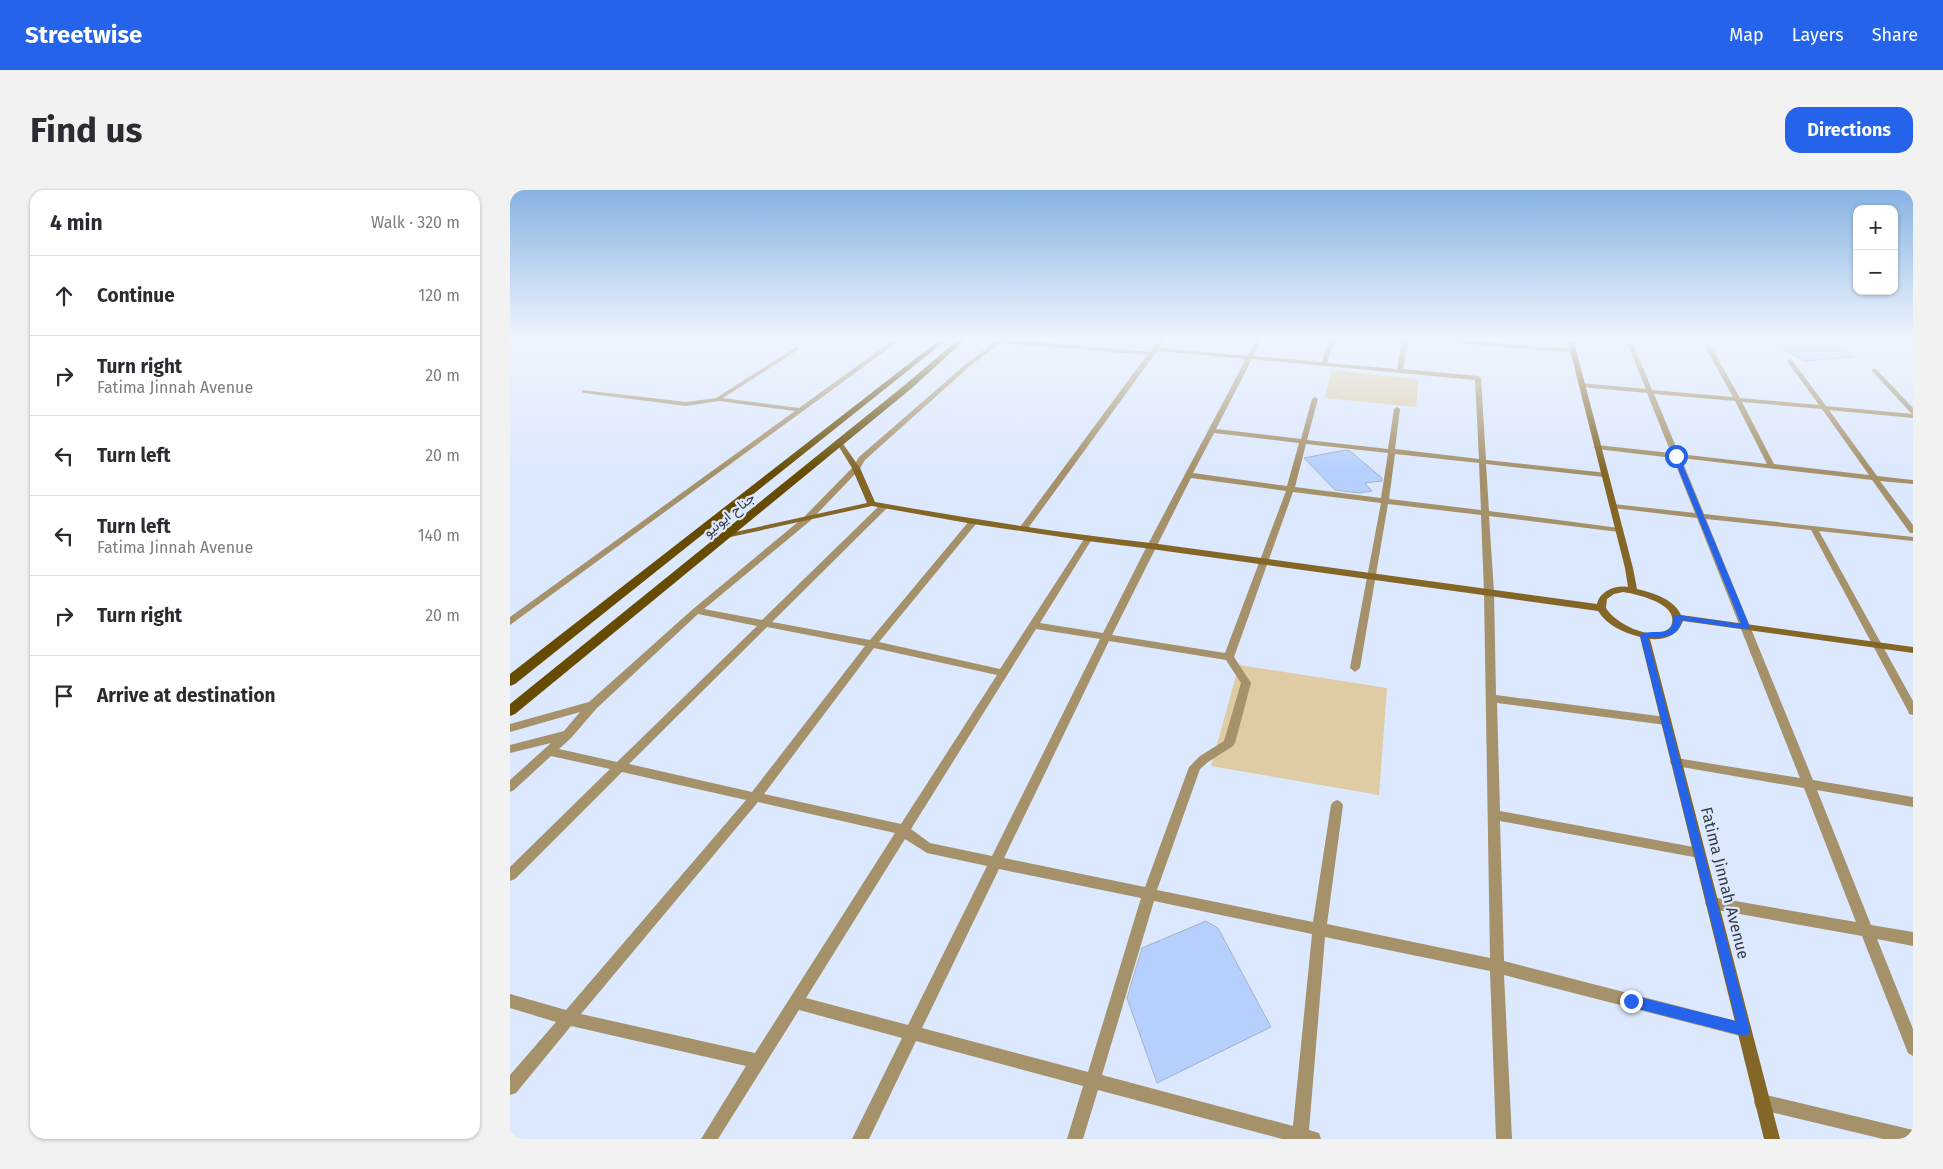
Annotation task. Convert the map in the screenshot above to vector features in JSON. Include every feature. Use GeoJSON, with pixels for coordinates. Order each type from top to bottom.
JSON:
{"type":"FeatureCollection","features":[{"type":"Feature","properties":{"kind":"main road","name":"جناح ایونیو"},"geometry":{"type":"LineString","coordinates":[[510,681],[890,382]]}},
{"type":"Feature","properties":{"kind":"main road","name":"جناح ایونیو"},"geometry":{"type":"LineString","coordinates":[[510,711],[913,382]]}},
{"type":"Feature","properties":{"kind":"street"},"geometry":{"type":"LineString","coordinates":[[719,399],[719,397],[743,382]]}},
{"type":"Feature","properties":{"kind":"street"},"geometry":{"type":"LineString","coordinates":[[510,622],[838,382]]}},
{"type":"Feature","properties":{"kind":"street"},"geometry":{"type":"LineString","coordinates":[[510,787],[567,735],[593,705],[696,611],[807,519],[856,468],[862,459],[948,382]]}},
{"type":"Feature","properties":{"kind":"street"},"geometry":{"type":"LineString","coordinates":[[1023,529],[1131,382]]}},
{"type":"Feature","properties":{"kind":"street"},"geometry":{"type":"LineString","coordinates":[[860,1139],[1150,546],[1238,382]]}},
{"type":"Feature","properties":{"kind":"street"},"geometry":{"type":"LineString","coordinates":[[1478,382],[1489,592],[1497,966],[1504,1139]]}},
{"type":"Feature","properties":{"kind":"street"},"geometry":{"type":"LineString","coordinates":[[1646,382],[1746,627],[1913,1048]]}},
{"type":"Feature","properties":{"kind":"street"},"geometry":{"type":"LineString","coordinates":[[1728,382],[1772,466]]}},
{"type":"Feature","properties":{"kind":"street"},"geometry":{"type":"LineString","coordinates":[[1805,382],[1913,531]]}},
{"type":"Feature","properties":{"kind":"street"},"geometry":{"type":"LineString","coordinates":[[1885,382],[1913,412]]}},
{"type":"Feature","properties":{"kind":"street"},"geometry":{"type":"LineString","coordinates":[[1633,590],[1581,385],[1913,416]]}},
{"type":"Feature","properties":{"kind":"street"},"geometry":{"type":"LineString","coordinates":[[584,391],[686,404],[719,399],[799,410]]}},
{"type":"Feature","properties":{"kind":"street"},"geometry":{"type":"LineString","coordinates":[[1229,657],[1290,490],[1315,399]]}},
{"type":"Feature","properties":{"kind":"street"},"geometry":{"type":"LineString","coordinates":[[1355,668],[1385,501],[1390,450],[1397,409]]}},
{"type":"Feature","properties":{"kind":"street"},"geometry":{"type":"LineString","coordinates":[[1212,431],[1604,475]]}},
{"type":"Feature","properties":{"kind":"street"},"geometry":{"type":"LineString","coordinates":[[839,442],[856,468],[872,504]]}},
{"type":"Feature","properties":{"kind":"street"},"geometry":{"type":"LineString","coordinates":[[1597,448],[1913,482]]}},
{"type":"Feature","properties":{"kind":"street"},"geometry":{"type":"LineString","coordinates":[[1188,475],[1290,490],[1485,512],[1619,530]]}},
{"type":"Feature","properties":{"kind":"street"},"geometry":{"type":"LineString","coordinates":[[726,536],[872,504],[972,522],[1088,539],[1263,561],[1601,608]]}},
{"type":"Feature","properties":{"kind":"street"},"geometry":{"type":"LineString","coordinates":[[510,875],[884,506]]}},
{"type":"Feature","properties":{"kind":"street"},"geometry":{"type":"LineString","coordinates":[[1613,506],[1913,539]]}},
{"type":"Feature","properties":{"kind":"street"},"geometry":{"type":"LineString","coordinates":[[510,1087],[755,797],[872,644],[972,522]]}},
{"type":"Feature","properties":{"kind":"street"},"geometry":{"type":"LineString","coordinates":[[1812,527],[1913,711]]}},
{"type":"Feature","properties":{"kind":"street"},"geometry":{"type":"LineString","coordinates":[[709,1139],[1088,539]]}},
{"type":"Feature","properties":{"kind":"street"},"geometry":{"type":"LineString","coordinates":[[1633,590],[1650,595],[1666,603],[1677,617],[1677,624],[1674,630],[1666,634],[1644,635],[1624,629],[1608,619],[1601,608],[1600,602],[1608,593],[1633,590]]}},
{"type":"Feature","properties":{"kind":"street"},"geometry":{"type":"LineString","coordinates":[[696,611],[872,644],[1002,673]]}},
{"type":"Feature","properties":{"kind":"street"},"geometry":{"type":"LineString","coordinates":[[1677,617],[1913,650]]}},
{"type":"Feature","properties":{"kind":"street"},"geometry":{"type":"LineString","coordinates":[[1033,625],[1229,657],[1246,683],[1229,743],[1195,767],[1150,895],[1075,1139]]}},
{"type":"Feature","properties":{"kind":"street","name":"Fatima Jinnah Avenue"},"geometry":{"type":"LineString","coordinates":[[1644,635],[1772,1139]]}},
{"type":"Feature","properties":{"kind":"street"},"geometry":{"type":"LineString","coordinates":[[1491,698],[1666,721]]}},
{"type":"Feature","properties":{"kind":"street"},"geometry":{"type":"LineString","coordinates":[[510,728],[593,705]]}},
{"type":"Feature","properties":{"kind":"street"},"geometry":{"type":"LineString","coordinates":[[510,749],[567,735]]}},
{"type":"Feature","properties":{"kind":"street"},"geometry":{"type":"LineString","coordinates":[[549,751],[904,830],[927,848],[995,864],[1497,966],[1744,1030]]}},
{"type":"Feature","properties":{"kind":"street"},"geometry":{"type":"LineString","coordinates":[[1676,762],[1913,802]]}},
{"type":"Feature","properties":{"kind":"street"},"geometry":{"type":"LineString","coordinates":[[795,1002],[1305,1138],[1319,930],[1336,805]]}},
{"type":"Feature","properties":{"kind":"street"},"geometry":{"type":"LineString","coordinates":[[1494,815],[1699,853]]}},
{"type":"Feature","properties":{"kind":"street"},"geometry":{"type":"LineString","coordinates":[[1712,903],[1913,939]]}},
{"type":"Feature","properties":{"kind":"street"},"geometry":{"type":"LineString","coordinates":[[510,1001],[568,1018],[758,1061]]}},
{"type":"Feature","properties":{"kind":"street"},"geometry":{"type":"LineString","coordinates":[[1762,1102],[1913,1138]]}},
{"type":"Feature","properties":{"kind":"shaded area"},"geometry":{"type":"Polygon","coordinates":[[[1329,382],[1418,382],[1416,407],[1325,398],[1329,382]]]}},
{"type":"Feature","properties":{"kind":"shaded area"},"geometry":{"type":"Polygon","coordinates":[[[1239,665],[1387,688],[1379,795],[1211,766],[1239,665]]]}},
{"type":"Feature","properties":{"kind":"building"},"geometry":{"type":"Polygon","coordinates":[[[1345,450],[1350,451],[1382,478],[1382,481],[1365,483],[1372,491],[1360,493],[1335,490],[1304,458],[1345,450]]]}},
{"type":"Feature","properties":{"kind":"building"},"geometry":{"type":"Polygon","coordinates":[[[1206,921],[1218,928],[1271,1027],[1157,1083],[1127,998],[1142,948],[1206,921]]]}},
{"type":"Feature","properties":{"kind":"route"},"geometry":{"type":"LineString","coordinates":[[1631,1001],[1744,1030],[1644,635],[1656,636],[1674,630],[1677,624],[1677,617],[1746,627],[1676,456]]}}]}
